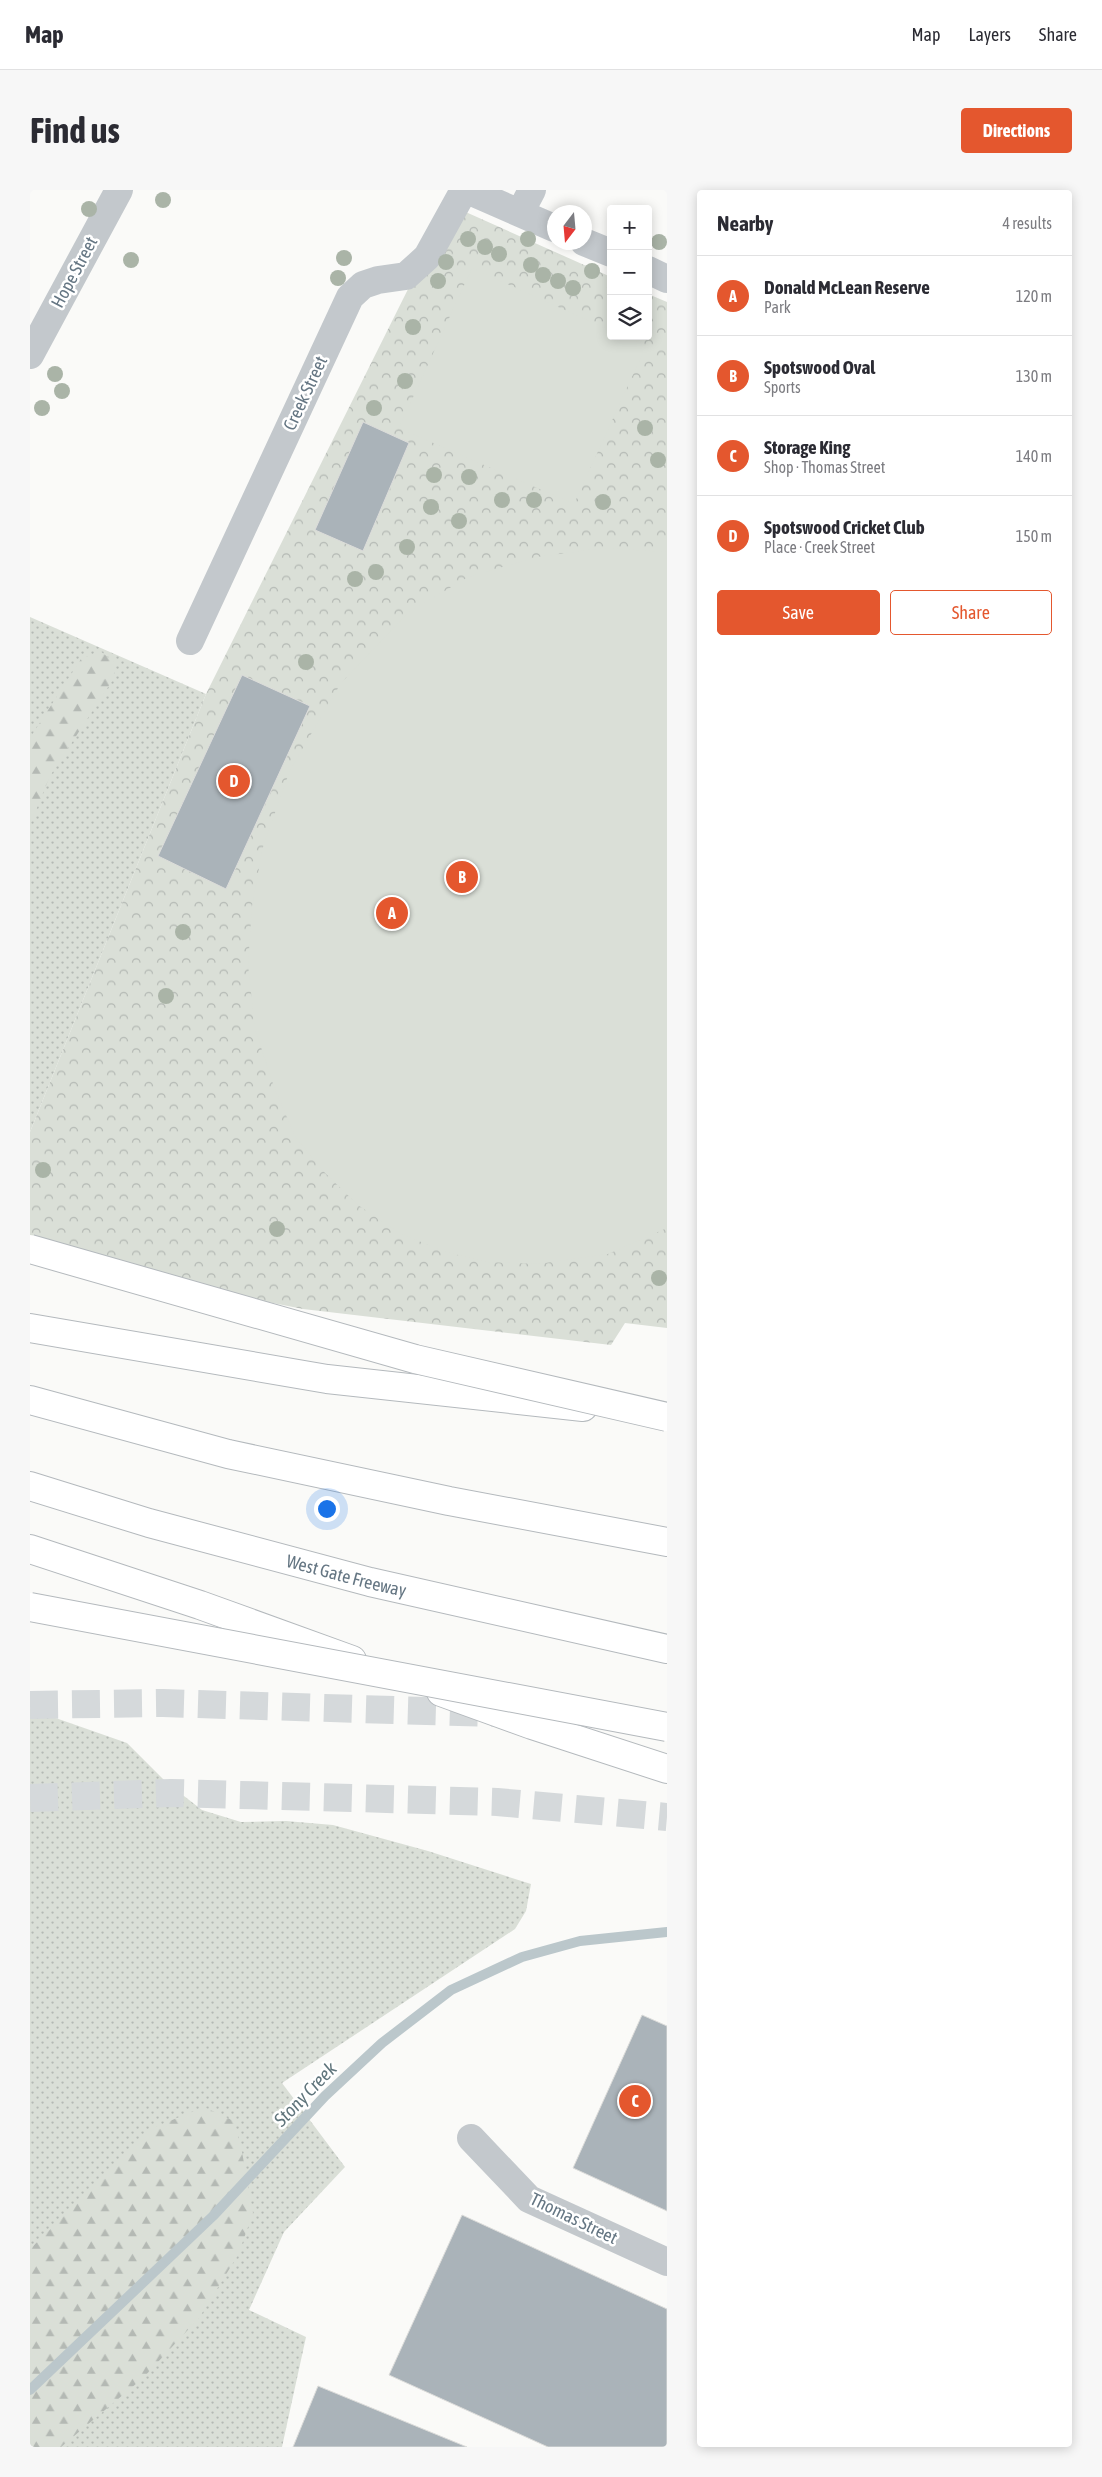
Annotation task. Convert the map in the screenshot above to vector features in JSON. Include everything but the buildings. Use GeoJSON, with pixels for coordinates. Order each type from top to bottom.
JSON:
{"type":"FeatureCollection","features":[{"type":"Feature","properties":{"kind":"highway"},"geometry":{"type":"LineString","coordinates":[[30,1249],[415,1359],[667,1416]]}},
{"type":"Feature","properties":{"kind":"highway"},"geometry":{"type":"LineString","coordinates":[[30,1328],[327,1378],[667,1416]]}},
{"type":"Feature","properties":{"kind":"highway"},"geometry":{"type":"LineString","coordinates":[[30,1400],[228,1454],[449,1501],[667,1542]]}},
{"type":"Feature","properties":{"kind":"highway","name":"West Gate Freeway"},"geometry":{"type":"LineString","coordinates":[[30,1486],[149,1523],[370,1582],[667,1649]]}},
{"type":"Feature","properties":{"kind":"highway"},"geometry":{"type":"LineString","coordinates":[[30,1549],[200,1605],[523,1722],[667,1769]]}},
{"type":"Feature","properties":{"kind":"highway"},"geometry":{"type":"LineString","coordinates":[[30,1607],[667,1726]]}},
{"type":"Feature","properties":{"kind":"street","name":"Hope Street"},"geometry":{"type":"LineString","coordinates":[[30,355],[119,190]]}},
{"type":"Feature","properties":{"kind":"street"},"geometry":{"type":"LineString","coordinates":[[466,190],[526,202],[547,222]]}},
{"type":"Feature","properties":{"kind":"street","name":"Creek Street"},"geometry":{"type":"LineString","coordinates":[[190,641],[350,297],[363,285],[378,280],[406,276],[427,257],[466,190]]}},
{"type":"Feature","properties":{"kind":"street"},"geometry":{"type":"LineString","coordinates":[[592,246],[607,252]]}},
{"type":"Feature","properties":{"kind":"street"},"geometry":{"type":"LineString","coordinates":[[652,272],[667,278]]}},
{"type":"Feature","properties":{"kind":"street","name":"Thomas Street"},"geometry":{"type":"LineString","coordinates":[[471,2138],[529,2199],[667,2262]]}},
{"type":"Feature","properties":{"kind":"green space"},"geometry":{"type":"Polygon","coordinates":[[[450,205],[607,275],[607,340],[652,340],[652,296],[667,302],[667,1328],[625,1323],[611,1345],[303,1309],[30,1254],[30,1132],[206,694],[450,205]]]}},
{"type":"Feature","properties":{"kind":"green space"},"geometry":{"type":"Polygon","coordinates":[[[472,268],[607,329],[607,340],[632,340],[646,346],[574,504],[399,428],[472,268]]]}},
{"type":"Feature","properties":{"kind":"green space"},"geometry":{"type":"Polygon","coordinates":[[[603,548],[667,552],[667,1228],[608,1254],[538,1264],[486,1262],[442,1251],[398,1232],[358,1205],[322,1170],[295,1136],[274,1087],[255,1029],[248,965],[252,906],[263,847],[290,770],[341,683],[408,613],[468,577],[537,557],[603,548]]]}},
{"type":"Feature","properties":{"kind":"green space"},"geometry":{"type":"Polygon","coordinates":[[[30,617],[206,694],[30,1132],[30,617]]]}},
{"type":"Feature","properties":{"kind":"green space"},"geometry":{"type":"Polygon","coordinates":[[[100,651],[116,663],[114,678],[50,776],[30,825],[30,738],[81,659],[100,651]]]}},
{"type":"Feature","properties":{"kind":"green space"},"geometry":{"type":"Polygon","coordinates":[[[30,1709],[127,1743],[166,1782],[202,1810],[241,1822],[286,1821],[333,1825],[428,1851],[531,1884],[526,1911],[515,1929],[282,2083],[345,2167],[284,2232],[249,2310],[306,2337],[282,2447],[30,2447],[30,1709]]]}},
{"type":"Feature","properties":{"kind":"green space"},"geometry":{"type":"Polygon","coordinates":[[[204,2107],[234,2121],[242,2152],[253,2213],[238,2255],[199,2318],[143,2378],[61,2447],[30,2447],[30,2249],[155,2127],[204,2107]]]}},
{"type":"Feature","properties":{"kind":"waterway","name":"Stony Creek"},"geometry":{"type":"LineString","coordinates":[[30,2390],[213,2216],[325,2096],[382,2043],[451,1990],[522,1957],[580,1941],[667,1932]]}},
{"type":"Feature","properties":{"kind":"tunnel"},"geometry":{"type":"LineString","coordinates":[[30,1705],[163,1703],[493,1713]]}},
{"type":"Feature","properties":{"kind":"tunnel"},"geometry":{"type":"LineString","coordinates":[[30,1798],[171,1793],[497,1802],[667,1817]]}},
{"type":"Feature","properties":{"kind":"place","name":"Spotswood Cricket Club"},"geometry":{"type":"Point","coordinates":[234,781]}},
{"type":"Feature","properties":{"kind":"place","name":"Spotswood Oval"},"geometry":{"type":"Point","coordinates":[462,877]}},
{"type":"Feature","properties":{"kind":"place","name":"Donald McLean Reserve"},"geometry":{"type":"Point","coordinates":[392,913]}},
{"type":"Feature","properties":{"kind":"place","name":"Storage King"},"geometry":{"type":"Point","coordinates":[635,2101]}}]}
